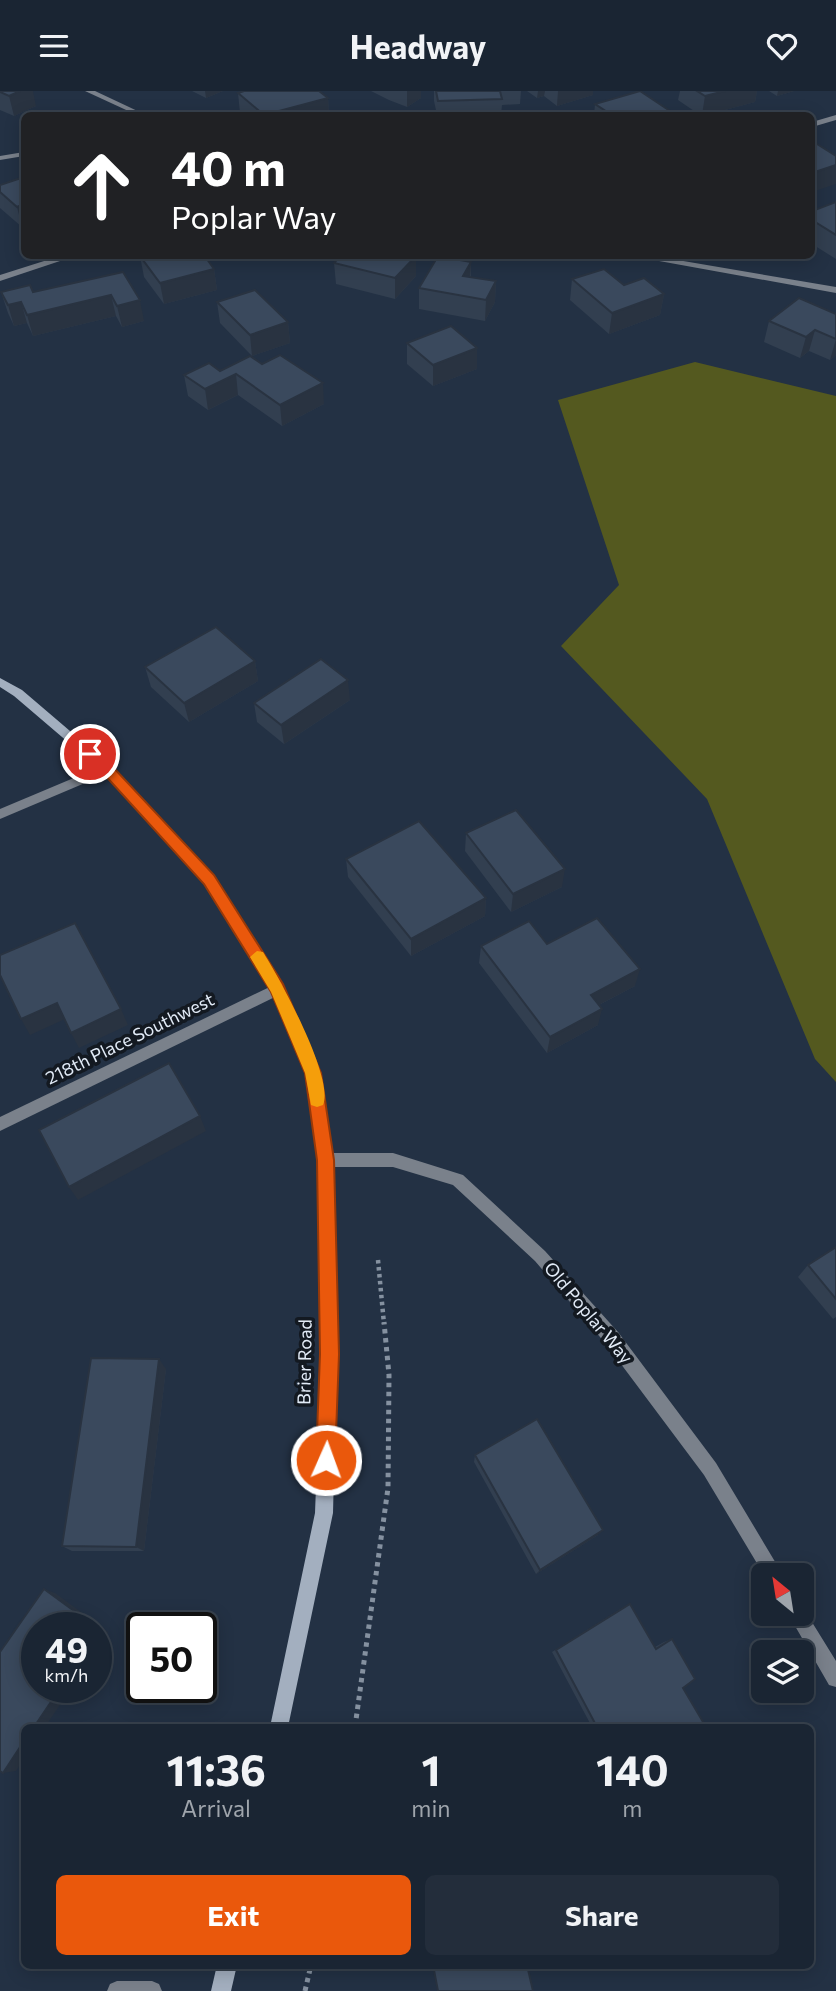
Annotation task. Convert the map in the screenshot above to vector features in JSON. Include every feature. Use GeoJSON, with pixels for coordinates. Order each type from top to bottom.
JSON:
{"type":"FeatureCollection","features":[{"type":"Feature","properties":{"kind":"main road","name":"Brier Road"},"geometry":{"type":"LineString","coordinates":[[0,681],[18,693],[107,769],[209,880],[278,989],[313,1073],[326,1160],[329,1354],[324,1513],[280,1724]]}},
{"type":"Feature","properties":{"kind":"main road"},"geometry":{"type":"LineString","coordinates":[[221,1991],[226,1969]]}},
{"type":"Feature","properties":{"kind":"street"},"geometry":{"type":"LineString","coordinates":[[89,91],[137,112]]}},
{"type":"Feature","properties":{"kind":"street"},"geometry":{"type":"LineString","coordinates":[[815,124],[836,117]]}},
{"type":"Feature","properties":{"kind":"street"},"geometry":{"type":"LineString","coordinates":[[0,157],[21,154]]}},
{"type":"Feature","properties":{"kind":"street"},"geometry":{"type":"LineString","coordinates":[[0,278],[61,259]]}},
{"type":"Feature","properties":{"kind":"street"},"geometry":{"type":"LineString","coordinates":[[653,259],[836,291]]}},
{"type":"Feature","properties":{"kind":"street"},"geometry":{"type":"LineString","coordinates":[[0,814],[107,769]]}},
{"type":"Feature","properties":{"kind":"street","name":"218th Place Southwest"},"geometry":{"type":"LineString","coordinates":[[0,1124],[278,989]]}},
{"type":"Feature","properties":{"kind":"street","name":"Old Poplar Way"},"geometry":{"type":"LineString","coordinates":[[326,1160],[393,1160],[458,1180],[540,1256],[612,1338],[710,1469],[767,1563]]}},
{"type":"Feature","properties":{"kind":"street"},"geometry":{"type":"LineString","coordinates":[[805,1626],[836,1678]]}},
{"type":"Feature","properties":{"kind":"street"},"geometry":{"type":"LineString","coordinates":[[117,1991],[152,1991]]}},
{"type":"Feature","properties":{"kind":"path"},"geometry":{"type":"LineString","coordinates":[[355,1724],[388,1488],[388,1375],[378,1260]]}},
{"type":"Feature","properties":{"kind":"path"},"geometry":{"type":"LineString","coordinates":[[306,1991],[310,1969]]}},
{"type":"Feature","properties":{"kind":"green space"},"geometry":{"type":"Polygon","coordinates":[[[695,362],[836,396],[836,1082],[815,1059],[707,799],[561,646],[619,585],[558,400],[695,362]]]}},
{"type":"Feature","properties":{"kind":"building"},"geometry":{"type":"Polygon","coordinates":[[[0,91],[20,91],[9,96],[0,91]]]}},
{"type":"Feature","properties":{"kind":"building"},"geometry":{"type":"Polygon","coordinates":[[[319,91],[328,98],[275,112],[260,112],[238,93],[319,91]]]}},
{"type":"Feature","properties":{"kind":"building"},"geometry":{"type":"Polygon","coordinates":[[[436,91],[500,91],[502,99],[438,101],[436,91]]]}},
{"type":"Feature","properties":{"kind":"building"},"geometry":{"type":"Polygon","coordinates":[[[640,91],[670,111],[607,112],[595,104],[640,91]]]}},
{"type":"Feature","properties":{"kind":"building"},"geometry":{"type":"Polygon","coordinates":[[[697,91],[725,91],[705,96],[697,91]]]}},
{"type":"Feature","properties":{"kind":"building"},"geometry":{"type":"Polygon","coordinates":[[[815,144],[836,156],[836,165],[815,172],[815,144]]]}},
{"type":"Feature","properties":{"kind":"building"},"geometry":{"type":"Polygon","coordinates":[[[21,178],[21,205],[17,207],[0,192],[0,185],[21,178]]]}},
{"type":"Feature","properties":{"kind":"building"},"geometry":{"type":"Polygon","coordinates":[[[836,202],[836,235],[815,222],[815,210],[836,202]]]}},
{"type":"Feature","properties":{"kind":"building"},"geometry":{"type":"Polygon","coordinates":[[[142,259],[207,259],[214,269],[160,283],[142,259]]]}},
{"type":"Feature","properties":{"kind":"building"},"geometry":{"type":"Polygon","coordinates":[[[338,259],[413,259],[395,278],[334,263],[338,259]]]}},
{"type":"Feature","properties":{"kind":"building"},"geometry":{"type":"Polygon","coordinates":[[[436,259],[471,262],[463,276],[496,281],[486,300],[419,288],[436,259]]]}},
{"type":"Feature","properties":{"kind":"building"},"geometry":{"type":"Polygon","coordinates":[[[604,269],[624,285],[644,278],[664,294],[612,313],[572,279],[604,269]]]}},
{"type":"Feature","properties":{"kind":"building"},"geometry":{"type":"Polygon","coordinates":[[[123,272],[140,300],[117,306],[111,295],[27,315],[21,302],[8,305],[1,292],[30,285],[33,292],[123,272]]]}},
{"type":"Feature","properties":{"kind":"building"},"geometry":{"type":"Polygon","coordinates":[[[255,290],[288,322],[250,335],[217,302],[255,290]]]}},
{"type":"Feature","properties":{"kind":"building"},"geometry":{"type":"Polygon","coordinates":[[[799,298],[836,314],[836,339],[815,330],[806,337],[769,321],[799,298]]]}},
{"type":"Feature","properties":{"kind":"building"},"geometry":{"type":"Polygon","coordinates":[[[451,326],[477,348],[433,365],[407,343],[451,326]]]}},
{"type":"Feature","properties":{"kind":"building"},"geometry":{"type":"Polygon","coordinates":[[[280,355],[323,383],[280,405],[236,374],[205,389],[184,375],[209,363],[220,371],[250,356],[262,364],[280,355]]]}},
{"type":"Feature","properties":{"kind":"building"},"geometry":{"type":"Polygon","coordinates":[[[216,627],[255,661],[184,703],[145,667],[216,627]]]}},
{"type":"Feature","properties":{"kind":"building"},"geometry":{"type":"Polygon","coordinates":[[[321,659],[348,680],[281,725],[254,703],[321,659]]]}},
{"type":"Feature","properties":{"kind":"building"},"geometry":{"type":"Polygon","coordinates":[[[516,810],[565,869],[513,894],[466,833],[516,810]]]}},
{"type":"Feature","properties":{"kind":"building"},"geometry":{"type":"Polygon","coordinates":[[[419,821],[486,898],[411,939],[346,859],[419,821]]]}},
{"type":"Feature","properties":{"kind":"building"},"geometry":{"type":"Polygon","coordinates":[[[597,918],[640,969],[591,995],[602,1009],[550,1037],[481,946],[529,921],[547,944],[597,918]]]}},
{"type":"Feature","properties":{"kind":"building"},"geometry":{"type":"Polygon","coordinates":[[[75,923],[121,1009],[71,1033],[57,1003],[21,1019],[0,975],[0,955],[75,923]]]}},
{"type":"Feature","properties":{"kind":"building"},"geometry":{"type":"Polygon","coordinates":[[[169,1063],[200,1116],[69,1187],[39,1130],[169,1063]]]}},
{"type":"Feature","properties":{"kind":"building"},"geometry":{"type":"Polygon","coordinates":[[[836,1247],[836,1299],[808,1265],[836,1247]]]}},
{"type":"Feature","properties":{"kind":"building"},"geometry":{"type":"Polygon","coordinates":[[[91,1358],[159,1359],[136,1547],[62,1546],[91,1358]]]}},
{"type":"Feature","properties":{"kind":"building"},"geometry":{"type":"Polygon","coordinates":[[[537,1419],[603,1530],[540,1570],[475,1455],[537,1419]]]}},
{"type":"Feature","properties":{"kind":"building"},"geometry":{"type":"Polygon","coordinates":[[[44,1589],[75,1612],[28,1612],[44,1589]]]}},
{"type":"Feature","properties":{"kind":"building"},"geometry":{"type":"Polygon","coordinates":[[[630,1604],[656,1649],[672,1639],[695,1679],[683,1688],[704,1724],[595,1724],[556,1650],[630,1604]]]}},
{"type":"Feature","properties":{"kind":"building"},"geometry":{"type":"Polygon","coordinates":[[[21,1622],[21,1703],[50,1703],[36,1724],[21,1724],[21,1746],[3,1773],[0,1771],[0,1652],[21,1622]]]}},
{"type":"Feature","properties":{"kind":"building"},"geometry":{"type":"Polygon","coordinates":[[[434,1969],[528,1969],[533,1991],[438,1991],[434,1969]]]}},
{"type":"Feature","properties":{"kind":"slow traffic"},"geometry":{"type":"LineString","coordinates":[[257,957],[278,989],[313,1073],[317,1100]]}},
{"type":"Feature","properties":{"kind":"route"},"geometry":{"type":"LineString","coordinates":[[90,754],[209,880],[278,989],[313,1073],[326,1160],[329,1354],[326,1460]]}}]}
